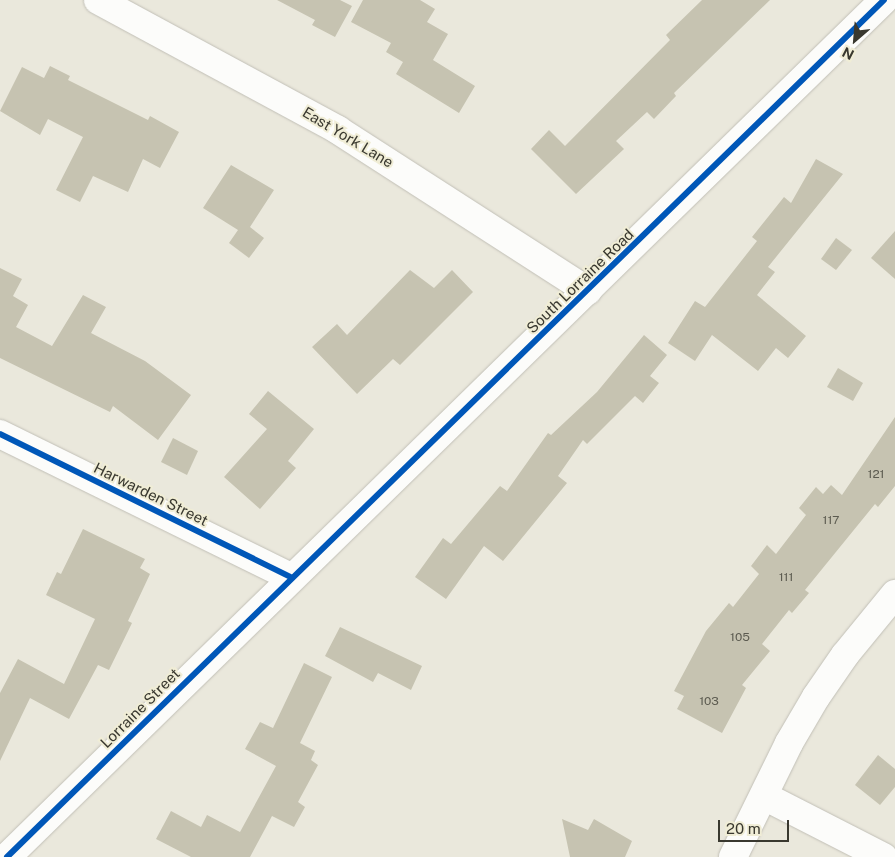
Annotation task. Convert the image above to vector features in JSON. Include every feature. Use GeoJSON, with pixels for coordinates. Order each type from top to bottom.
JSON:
{"type":"FeatureCollection","features":[{"type":"Feature","properties":{"kind":"street","name":"East York Lane"},"geometry":{"type":"LineString","coordinates":[[98,0],[338,130],[588,291]]}},
{"type":"Feature","properties":{"kind":"street","name":"South Lorraine Road"},"geometry":{"type":"LineString","coordinates":[[290,577],[348,526],[884,0]]}},
{"type":"Feature","properties":{"kind":"street","name":"Harwarden Street"},"geometry":{"type":"LineString","coordinates":[[0,434],[290,577]]}},
{"type":"Feature","properties":{"kind":"street","name":"Lorraine Street"},"geometry":{"type":"LineString","coordinates":[[7,857],[290,577]]}},
{"type":"Feature","properties":{"kind":"street"},"geometry":{"type":"LineString","coordinates":[[733,857],[816,697],[845,655],[895,594]]}},
{"type":"Feature","properties":{"kind":"street"},"geometry":{"type":"LineString","coordinates":[[764,796],[883,857]]}},
{"type":"Feature","properties":{"kind":"building"},"geometry":{"type":"Polygon","coordinates":[[[277,0],[340,0],[352,6],[335,37],[312,25],[315,20],[277,0]]]}},
{"type":"Feature","properties":{"kind":"building"},"geometry":{"type":"Polygon","coordinates":[[[363,0],[420,0],[435,9],[427,22],[448,34],[433,60],[475,86],[459,113],[396,74],[403,62],[386,52],[391,43],[351,22],[363,0]]]}},
{"type":"Feature","properties":{"kind":"building"},"geometry":{"type":"Polygon","coordinates":[[[702,0],[770,0],[674,93],[676,96],[654,119],[647,112],[616,141],[624,149],[576,194],[531,149],[549,130],[565,146],[670,40],[666,35],[702,0]]]}},
{"type":"Feature","properties":{"kind":"building"},"geometry":{"type":"Polygon","coordinates":[[[50,66],[70,76],[68,80],[148,120],[150,116],[179,132],[160,168],[143,159],[128,192],[93,176],[80,202],[56,190],[83,137],[48,119],[40,135],[0,111],[22,67],[44,78],[50,66]]]}},
{"type":"Feature","properties":{"kind":"building"},"geometry":{"type":"Polygon","coordinates":[[[816,159],[843,174],[768,267],[775,272],[757,295],[806,336],[788,358],[776,348],[758,371],[712,335],[695,361],[668,343],[695,301],[705,307],[757,241],[752,237],[784,197],[791,203],[816,159]]]}},
{"type":"Feature","properties":{"kind":"building"},"geometry":{"type":"Polygon","coordinates":[[[231,165],[274,190],[250,227],[264,238],[249,258],[229,243],[238,230],[203,208],[231,165]]]}},
{"type":"Feature","properties":{"kind":"building"},"geometry":{"type":"Polygon","coordinates":[[[895,231],[895,279],[871,258],[895,231]]]}},
{"type":"Feature","properties":{"kind":"building"},"geometry":{"type":"Polygon","coordinates":[[[836,238],[852,250],[836,270],[821,259],[836,238]]]}},
{"type":"Feature","properties":{"kind":"building"},"geometry":{"type":"Polygon","coordinates":[[[0,268],[22,279],[13,296],[28,305],[16,327],[52,346],[83,295],[106,307],[91,333],[145,361],[191,395],[158,440],[113,406],[110,412],[0,358],[0,268]]]}},
{"type":"Feature","properties":{"kind":"building"},"geometry":{"type":"Polygon","coordinates":[[[410,270],[434,288],[452,270],[473,292],[400,365],[393,359],[357,394],[312,347],[337,324],[347,335],[410,270]]]}},
{"type":"Feature","properties":{"kind":"building"},"geometry":{"type":"Polygon","coordinates":[[[644,335],[667,355],[650,376],[659,383],[643,403],[635,396],[587,444],[583,440],[558,476],[567,483],[503,561],[484,546],[446,599],[415,577],[443,538],[451,544],[500,486],[507,491],[548,433],[551,435],[597,392],[644,335]]]}},
{"type":"Feature","properties":{"kind":"building"},"geometry":{"type":"Polygon","coordinates":[[[838,368],[863,383],[853,401],[827,387],[838,368]]]}},
{"type":"Feature","properties":{"kind":"building"},"geometry":{"type":"Polygon","coordinates":[[[268,391],[314,429],[288,461],[296,468],[260,509],[224,477],[267,429],[249,414],[268,391]]]}},
{"type":"Feature","properties":{"kind":"building"},"geometry":{"type":"Polygon","coordinates":[[[895,417],[895,486],[878,507],[875,504],[805,590],[809,593],[792,613],[789,610],[762,644],[770,651],[742,685],[746,688],[722,733],[677,709],[684,696],[674,691],[706,631],[729,603],[733,607],[759,574],[751,566],[767,545],[776,554],[806,515],[799,508],[816,487],[823,494],[831,485],[842,495],[895,417]]]}},
{"type":"Feature","properties":{"kind":"building"},"geometry":{"type":"Polygon","coordinates":[[[173,438],[198,451],[187,475],[161,462],[173,438]]]}},
{"type":"Feature","properties":{"kind":"building"},"geometry":{"type":"Polygon","coordinates":[[[83,529],[145,559],[140,568],[150,574],[128,621],[132,623],[109,670],[98,665],[69,719],[30,698],[0,761],[0,693],[18,659],[64,684],[95,619],[46,595],[57,572],[61,574],[83,529]]]}},
{"type":"Feature","properties":{"kind":"building"},"geometry":{"type":"Polygon","coordinates":[[[340,627],[422,666],[411,690],[378,673],[373,682],[325,656],[340,627]]]}},
{"type":"Feature","properties":{"kind":"building"},"geometry":{"type":"Polygon","coordinates":[[[304,663],[332,677],[300,743],[315,751],[311,760],[318,765],[298,802],[305,807],[294,827],[272,816],[250,857],[191,857],[156,839],[171,811],[201,827],[207,815],[240,832],[276,766],[245,749],[260,722],[273,728],[304,663]]]}},
{"type":"Feature","properties":{"kind":"building"},"geometry":{"type":"Polygon","coordinates":[[[878,755],[895,769],[895,787],[880,805],[855,785],[878,755]]]}},
{"type":"Feature","properties":{"kind":"building"},"geometry":{"type":"Polygon","coordinates":[[[562,819],[588,830],[594,819],[632,841],[625,857],[570,857],[562,819]]]}},
{"type":"Feature","properties":{"kind":"cycle path"},"geometry":{"type":"LineString","coordinates":[[7,857],[884,0]]}},
{"type":"Feature","properties":{"kind":"cycle path"},"geometry":{"type":"LineString","coordinates":[[0,434],[290,577]]}}]}
